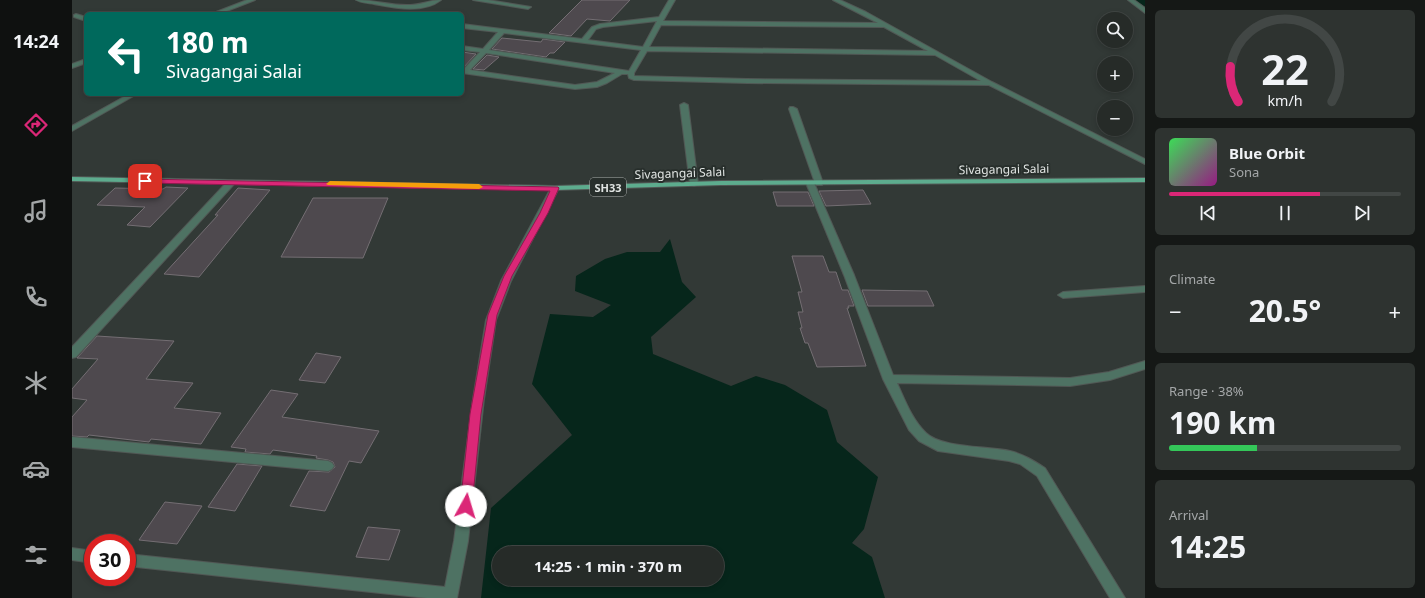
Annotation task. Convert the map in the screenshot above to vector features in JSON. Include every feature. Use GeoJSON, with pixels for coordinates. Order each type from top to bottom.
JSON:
{"type":"FeatureCollection","features":[{"type":"Feature","properties":{"kind":"main road","name":"Sivagangai Salai"},"geometry":{"type":"LineString","coordinates":[[72,179],[555,188],[694,184],[1145,180]]}},
{"type":"Feature","properties":{"kind":"street"},"geometry":{"type":"LineString","coordinates":[[219,12],[252,0]]}},
{"type":"Feature","properties":{"kind":"street"},"geometry":{"type":"LineString","coordinates":[[359,0],[412,8],[431,4],[438,0]]}},
{"type":"Feature","properties":{"kind":"street"},"geometry":{"type":"LineString","coordinates":[[476,0],[528,7]]}},
{"type":"Feature","properties":{"kind":"street"},"geometry":{"type":"LineString","coordinates":[[631,73],[672,0]]}},
{"type":"Feature","properties":{"kind":"street"},"geometry":{"type":"LineString","coordinates":[[836,0],[885,25],[990,83],[1145,162]]}},
{"type":"Feature","properties":{"kind":"street"},"geometry":{"type":"LineString","coordinates":[[1131,0],[1145,11]]}},
{"type":"Feature","properties":{"kind":"street"},"geometry":{"type":"LineString","coordinates":[[76,16],[84,18]]}},
{"type":"Feature","properties":{"kind":"street"},"geometry":{"type":"LineString","coordinates":[[583,42],[594,28],[602,25],[660,21],[885,25]]}},
{"type":"Feature","properties":{"kind":"street"},"geometry":{"type":"LineString","coordinates":[[464,26],[645,49],[935,52]]}},
{"type":"Feature","properties":{"kind":"street"},"geometry":{"type":"LineString","coordinates":[[464,71],[503,32]]}},
{"type":"Feature","properties":{"kind":"street"},"geometry":{"type":"LineString","coordinates":[[464,48],[631,73]]}},
{"type":"Feature","properties":{"kind":"street"},"geometry":{"type":"LineString","coordinates":[[72,66],[84,62]]}},
{"type":"Feature","properties":{"kind":"street"},"geometry":{"type":"LineString","coordinates":[[464,71],[575,87],[589,87],[600,84],[608,81],[621,71]]}},
{"type":"Feature","properties":{"kind":"street"},"geometry":{"type":"LineString","coordinates":[[631,73],[631,77],[648,80],[990,83]]}},
{"type":"Feature","properties":{"kind":"street"},"geometry":{"type":"LineString","coordinates":[[72,129],[130,96]]}},
{"type":"Feature","properties":{"kind":"street"},"geometry":{"type":"LineString","coordinates":[[684,105],[694,184]]}},
{"type":"Feature","properties":{"kind":"street"},"geometry":{"type":"LineString","coordinates":[[793,109],[814,183],[889,379],[912,427],[923,438],[938,446],[1010,456],[1024,461],[1041,472],[1118,598]]}},
{"type":"Feature","properties":{"kind":"street"},"geometry":{"type":"LineString","coordinates":[[72,354],[232,182]]}},
{"type":"Feature","properties":{"kind":"street"},"geometry":{"type":"LineString","coordinates":[[136,561],[451,596],[464,522],[476,414],[493,315],[508,276],[544,213],[555,188]]}},
{"type":"Feature","properties":{"kind":"street"},"geometry":{"type":"LineString","coordinates":[[1063,295],[1145,289]]}},
{"type":"Feature","properties":{"kind":"street"},"geometry":{"type":"LineString","coordinates":[[889,379],[1070,382],[1110,376],[1145,365]]}},
{"type":"Feature","properties":{"kind":"street"},"geometry":{"type":"LineString","coordinates":[[72,442],[328,466]]}},
{"type":"Feature","properties":{"kind":"street"},"geometry":{"type":"LineString","coordinates":[[72,554],[84,556]]}},
{"type":"Feature","properties":{"kind":"shaded area"},"geometry":{"type":"Polygon","coordinates":[[[670,239],[682,282],[696,297],[651,337],[653,354],[731,386],[756,376],[785,385],[827,410],[837,442],[878,477],[864,529],[852,543],[872,557],[885,598],[481,598],[491,508],[572,435],[532,384],[550,314],[593,317],[611,305],[575,291],[576,276],[605,259],[627,252],[660,252],[670,239]]]}},
{"type":"Feature","properties":{"kind":"building"},"geometry":{"type":"Polygon","coordinates":[[[582,0],[630,0],[610,21],[587,19],[571,36],[549,33],[582,0]]]}},
{"type":"Feature","properties":{"kind":"building"},"geometry":{"type":"Polygon","coordinates":[[[502,38],[541,42],[543,39],[565,42],[554,53],[550,53],[546,57],[492,49],[502,38]]]}},
{"type":"Feature","properties":{"kind":"building"},"geometry":{"type":"Polygon","coordinates":[[[464,52],[476,54],[464,67],[464,52]]]}},
{"type":"Feature","properties":{"kind":"building"},"geometry":{"type":"Polygon","coordinates":[[[487,55],[499,57],[484,70],[473,69],[487,55]]]}},
{"type":"Feature","properties":{"kind":"building"},"geometry":{"type":"Polygon","coordinates":[[[166,187],[188,188],[150,227],[127,225],[145,207],[97,205],[115,188],[163,189],[166,187]]]}},
{"type":"Feature","properties":{"kind":"building"},"geometry":{"type":"Polygon","coordinates":[[[238,188],[270,190],[199,277],[164,274],[218,215],[215,215],[238,188]]]}},
{"type":"Feature","properties":{"kind":"building"},"geometry":{"type":"Polygon","coordinates":[[[863,190],[871,204],[826,206],[819,191],[863,190]]]}},
{"type":"Feature","properties":{"kind":"building"},"geometry":{"type":"Polygon","coordinates":[[[773,192],[808,192],[814,206],[777,206],[773,192]]]}},
{"type":"Feature","properties":{"kind":"building"},"geometry":{"type":"Polygon","coordinates":[[[313,198],[388,198],[363,258],[281,257],[313,198]]]}},
{"type":"Feature","properties":{"kind":"building"},"geometry":{"type":"Polygon","coordinates":[[[792,256],[823,256],[829,272],[836,272],[842,290],[848,290],[854,306],[848,306],[849,308],[847,308],[866,366],[817,367],[808,343],[805,343],[800,328],[802,328],[798,312],[803,312],[798,292],[802,292],[792,256]]]}},
{"type":"Feature","properties":{"kind":"building"},"geometry":{"type":"Polygon","coordinates":[[[862,290],[927,291],[934,306],[868,306],[862,290]]]}},
{"type":"Feature","properties":{"kind":"building"},"geometry":{"type":"Polygon","coordinates":[[[97,336],[174,341],[146,379],[193,383],[174,408],[221,413],[201,444],[151,439],[149,442],[89,435],[87,437],[72,436],[72,417],[87,400],[72,398],[72,389],[98,359],[77,358],[97,336]]]}},
{"type":"Feature","properties":{"kind":"building"},"geometry":{"type":"Polygon","coordinates":[[[316,353],[341,357],[325,383],[299,380],[316,353]]]}},
{"type":"Feature","properties":{"kind":"building"},"geometry":{"type":"Polygon","coordinates":[[[271,390],[298,394],[282,417],[379,431],[361,463],[349,461],[325,511],[290,506],[309,471],[329,472],[335,467],[333,462],[316,458],[317,456],[273,450],[270,454],[245,452],[246,449],[231,447],[271,390]]]}},
{"type":"Feature","properties":{"kind":"building"},"geometry":{"type":"Polygon","coordinates":[[[237,464],[262,466],[235,511],[208,507],[237,464]]]}},
{"type":"Feature","properties":{"kind":"building"},"geometry":{"type":"Polygon","coordinates":[[[165,502],[202,506],[177,544],[139,540],[165,502]]]}},
{"type":"Feature","properties":{"kind":"building"},"geometry":{"type":"Polygon","coordinates":[[[368,527],[400,530],[389,560],[356,557],[368,527]]]}},
{"type":"Feature","properties":{"kind":"waterway"},"geometry":{"type":"LineString","coordinates":[[1139,0],[1145,4]]}},
{"type":"Feature","properties":{"kind":"slow traffic"},"geometry":{"type":"LineString","coordinates":[[330,184],[479,187]]}},
{"type":"Feature","properties":{"kind":"route"},"geometry":{"type":"LineString","coordinates":[[145,181],[555,188],[544,213],[524,245],[508,276],[493,315],[476,414],[466,506]]}}]}
